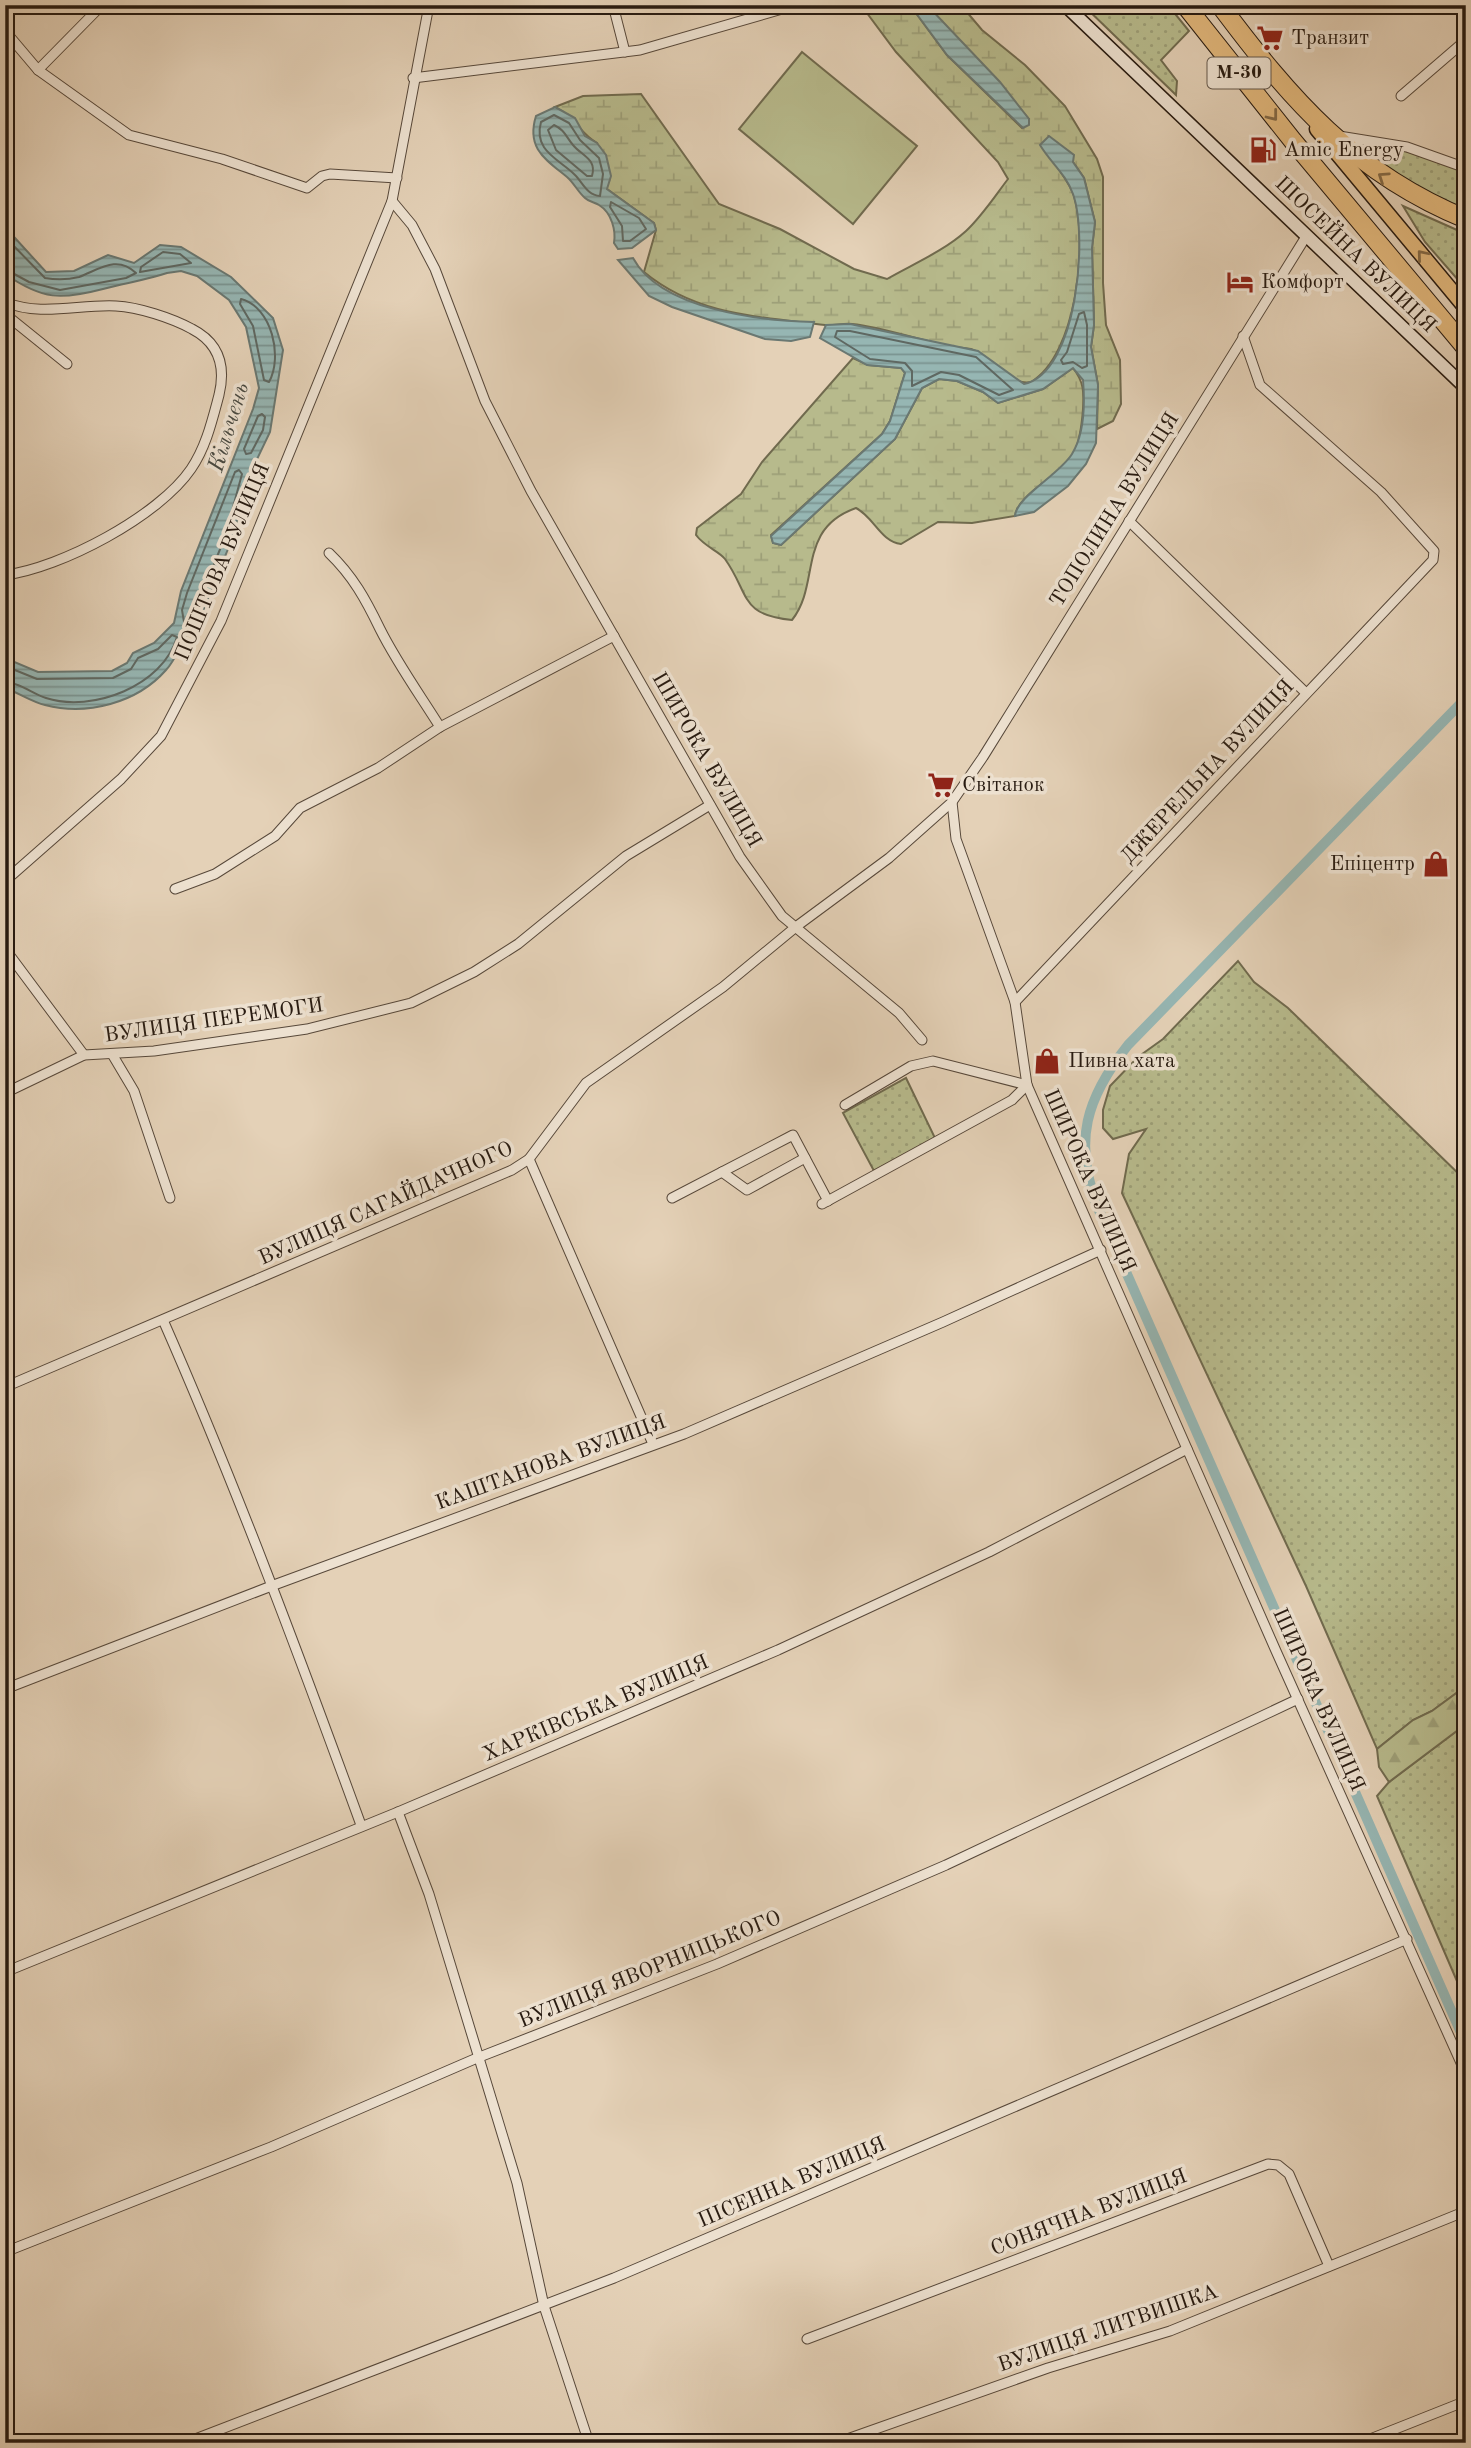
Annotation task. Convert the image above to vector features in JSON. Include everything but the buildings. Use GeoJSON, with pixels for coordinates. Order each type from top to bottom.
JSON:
{"type":"FeatureCollection","features":[{"type":"Feature","properties":{"kind":"highway","name":"М-30"},"geometry":{"type":"LineString","coordinates":[[1185,5],[1293,141],[1466,348]]}},
{"type":"Feature","properties":{"kind":"highway","name":"М-30"},"geometry":{"type":"LineString","coordinates":[[1220,5],[1277,81],[1354,156],[1410,195],[1466,219]]}},
{"type":"Feature","properties":{"kind":"main road","name":"ШОСЕЙНА ВУЛИЦЯ"},"geometry":{"type":"LineString","coordinates":[[1065,5],[1466,388]]}},
{"type":"Feature","properties":{"kind":"main road"},"geometry":{"type":"LineString","coordinates":[[1277,81],[1466,308]]}},
{"type":"Feature","properties":{"kind":"street"},"geometry":{"type":"LineString","coordinates":[[38,70],[102,5]]}},
{"type":"Feature","properties":{"kind":"street"},"geometry":{"type":"LineString","coordinates":[[392,201],[413,78],[429,5]]}},
{"type":"Feature","properties":{"kind":"street"},"geometry":{"type":"LineString","coordinates":[[613,5],[625,52]]}},
{"type":"Feature","properties":{"kind":"street"},"geometry":{"type":"LineString","coordinates":[[413,78],[640,50],[796,5]]}},
{"type":"Feature","properties":{"kind":"street"},"geometry":{"type":"LineString","coordinates":[[1042,5],[1065,5]]}},
{"type":"Feature","properties":{"kind":"street"},"geometry":{"type":"LineString","coordinates":[[5,31],[38,70],[129,135],[222,159],[307,188],[322,176],[330,174],[397,178]]}},
{"type":"Feature","properties":{"kind":"street"},"geometry":{"type":"LineString","coordinates":[[1401,96],[1466,40]]}},
{"type":"Feature","properties":{"kind":"street"},"geometry":{"type":"LineString","coordinates":[[1333,135],[1392,143],[1466,168]]}},
{"type":"Feature","properties":{"kind":"street","name":"ШИРОКА ВУЛИЦЯ"},"geometry":{"type":"LineString","coordinates":[[392,201],[412,225],[435,269],[485,401],[505,440],[740,857],[782,916],[899,1013],[922,1040]]}},
{"type":"Feature","properties":{"kind":"street","name":"ПОШТОВА ВУЛИЦЯ"},"geometry":{"type":"LineString","coordinates":[[5,881],[121,779],[161,736],[187,691],[221,621],[353,289],[392,201]]}},
{"type":"Feature","properties":{"kind":"street","name":"ТОПОЛИНА ВУЛИЦЯ"},"geometry":{"type":"LineString","coordinates":[[952,802],[983,757],[1307,235]]}},
{"type":"Feature","properties":{"kind":"street"},"geometry":{"type":"LineString","coordinates":[[5,302],[15,306],[62,310],[116,306],[139,310],[192,328],[212,344],[221,360],[221,388],[208,437],[191,471],[161,499],[111,537],[65,557],[5,575]]}},
{"type":"Feature","properties":{"kind":"street"},"geometry":{"type":"LineString","coordinates":[[5,314],[67,365]]}},
{"type":"Feature","properties":{"kind":"street","name":"ДЖЕРЕЛЬНА ВУЛИЦЯ"},"geometry":{"type":"LineString","coordinates":[[1015,1002],[1428,567],[1434,551],[1427,540],[1381,492],[1260,385],[1243,336]]}},
{"type":"Feature","properties":{"kind":"street"},"geometry":{"type":"LineString","coordinates":[[1129,521],[1306,693]]}},
{"type":"Feature","properties":{"kind":"street"},"geometry":{"type":"LineString","coordinates":[[329,553],[348,572],[372,608],[380,629],[440,727]]}},
{"type":"Feature","properties":{"kind":"street"},"geometry":{"type":"LineString","coordinates":[[175,889],[215,874],[275,836],[300,808],[378,768],[440,727],[614,636]]}},
{"type":"Feature","properties":{"kind":"street"},"geometry":{"type":"LineString","coordinates":[[797,926],[889,858],[952,802]]}},
{"type":"Feature","properties":{"kind":"street","name":"ШИРОКА ВУЛИЦЯ"},"geometry":{"type":"LineString","coordinates":[[952,802],[956,839],[1015,1002],[1027,1085],[1466,2074]]}},
{"type":"Feature","properties":{"kind":"street","name":"ВУЛИЦЯ ПЕРЕМОГИ"},"geometry":{"type":"LineString","coordinates":[[5,1093],[84,1055],[112,1054],[307,1029],[411,1003],[474,972],[518,944],[626,856],[710,805]]}},
{"type":"Feature","properties":{"kind":"street","name":"ВУЛИЦЯ САГАЙДАЧНОГО"},"geometry":{"type":"LineString","coordinates":[[5,1387],[500,1175],[529,1159],[586,1083],[723,987],[797,926]]}},
{"type":"Feature","properties":{"kind":"street"},"geometry":{"type":"LineString","coordinates":[[5,949],[84,1055]]}},
{"type":"Feature","properties":{"kind":"street"},"geometry":{"type":"LineString","coordinates":[[112,1054],[134,1091],[170,1198]]}},
{"type":"Feature","properties":{"kind":"street"},"geometry":{"type":"LineString","coordinates":[[845,1105],[911,1066],[933,1061],[1027,1085]]}},
{"type":"Feature","properties":{"kind":"street"},"geometry":{"type":"LineString","coordinates":[[673,1198],[793,1135],[825,1203],[1012,1100],[1027,1085]]}},
{"type":"Feature","properties":{"kind":"street"},"geometry":{"type":"LineString","coordinates":[[722,1172],[747,1190],[805,1158]]}},
{"type":"Feature","properties":{"kind":"street"},"geometry":{"type":"LineString","coordinates":[[529,1159],[653,1444]]}},
{"type":"Feature","properties":{"kind":"street","name":"КАШТАНОВА ВУЛИЦЯ"},"geometry":{"type":"LineString","coordinates":[[5,1689],[274,1585],[684,1434],[1101,1250]]}},
{"type":"Feature","properties":{"kind":"street"},"geometry":{"type":"LineString","coordinates":[[163,1320],[274,1585],[361,1825]]}},
{"type":"Feature","properties":{"kind":"street","name":"ХАРКІВСЬКА ВУЛИЦЯ"},"geometry":{"type":"LineString","coordinates":[[5,1972],[68,1949],[361,1825],[398,1812],[778,1650],[989,1552],[1187,1449]]}},
{"type":"Feature","properties":{"kind":"street","name":"ВУЛИЦЯ ЯВОРНИЦЬКОГО"},"geometry":{"type":"LineString","coordinates":[[5,2252],[271,2147],[477,2058],[716,1964],[946,1865],[1298,1699]]}},
{"type":"Feature","properties":{"kind":"street"},"geometry":{"type":"LineString","coordinates":[[398,1812],[429,1895],[517,2183],[544,2305],[589,2443]]}},
{"type":"Feature","properties":{"kind":"street","name":"ПІСЕННА ВУЛИЦЯ"},"geometry":{"type":"LineString","coordinates":[[185,2443],[544,2305],[1406,1939]]}},
{"type":"Feature","properties":{"kind":"street","name":"СОНЯЧНА ВУЛИЦЯ"},"geometry":{"type":"LineString","coordinates":[[807,2339],[1268,2164],[1278,2165],[1289,2174],[1329,2266]]}},
{"type":"Feature","properties":{"kind":"street","name":"ВУЛИЦЯ ЛИТВИШКА"},"geometry":{"type":"LineString","coordinates":[[836,2443],[1048,2368],[1170,2331],[1466,2211]]}},
{"type":"Feature","properties":{"kind":"street"},"geometry":{"type":"LineString","coordinates":[[1360,2443],[1466,2402]]}},
{"type":"Feature","properties":{"kind":"green space"},"geometry":{"type":"Polygon","coordinates":[[[861,5],[910,5],[947,55],[1022,128],[1029,119],[927,5],[961,5],[982,30],[1025,65],[1065,106],[1097,159],[1103,177],[1103,283],[1106,325],[1120,360],[1121,404],[1113,421],[1097,429],[1098,385],[1091,347],[1094,325],[1092,248],[1095,222],[1084,178],[1073,162],[1073,155],[1049,137],[1054,160],[1074,196],[1080,241],[1079,269],[1069,324],[1059,348],[1047,368],[1031,382],[1016,380],[971,349],[867,326],[825,325],[730,312],[686,298],[664,287],[644,272],[656,230],[654,223],[607,189],[597,143],[569,116],[555,107],[583,96],[641,94],[719,204],[780,229],[854,269],[887,279],[948,245],[966,231],[983,212],[1008,179],[998,162],[896,52],[861,5]]]}},
{"type":"Feature","properties":{"kind":"green space"},"geometry":{"type":"Polygon","coordinates":[[[1083,5],[1168,5],[1189,31],[1161,60],[1177,81],[1176,95],[1083,5]]]}},
{"type":"Feature","properties":{"kind":"green space"},"geometry":{"type":"Polygon","coordinates":[[[802,52],[917,146],[853,224],[739,129],[802,52]]]}},
{"type":"Feature","properties":{"kind":"green space"},"geometry":{"type":"Polygon","coordinates":[[[1370,143],[1414,153],[1466,171],[1466,212],[1416,191],[1359,147],[1370,143]]]}},
{"type":"Feature","properties":{"kind":"green space"},"geometry":{"type":"Polygon","coordinates":[[[1403,206],[1466,234],[1466,289],[1425,242],[1403,206]]]}},
{"type":"Feature","properties":{"kind":"green space"},"geometry":{"type":"Polygon","coordinates":[[[853,358],[868,365],[901,368],[905,373],[890,421],[882,434],[771,535],[773,543],[781,545],[895,439],[922,388],[939,379],[957,381],[983,392],[998,403],[1043,389],[1073,368],[1083,392],[1078,443],[1068,461],[1023,500],[1015,516],[972,523],[938,522],[901,544],[882,534],[868,517],[856,508],[837,517],[825,529],[817,543],[801,606],[792,620],[775,617],[754,608],[725,559],[696,535],[697,528],[741,494],[762,462],[853,358]]]}},
{"type":"Feature","properties":{"kind":"green space"},"geometry":{"type":"Polygon","coordinates":[[[1238,961],[1254,982],[1288,1008],[1466,1181],[1466,1686],[1432,1711],[1413,1720],[1377,1749],[1306,1586],[1122,1193],[1129,1154],[1146,1129],[1113,1139],[1103,1128],[1103,1110],[1110,1086],[1138,1057],[1163,1039],[1238,961]]]}},
{"type":"Feature","properties":{"kind":"green space"},"geometry":{"type":"Polygon","coordinates":[[[906,1078],[935,1138],[874,1171],[843,1113],[906,1078]]]}},
{"type":"Feature","properties":{"kind":"green space"},"geometry":{"type":"Polygon","coordinates":[[[1466,1686],[1466,1724],[1389,1782],[1379,1767],[1377,1749],[1413,1720],[1432,1711],[1466,1686]]]}},
{"type":"Feature","properties":{"kind":"green space"},"geometry":{"type":"Polygon","coordinates":[[[1466,1724],[1466,2002],[1377,1796],[1389,1782],[1466,1724]]]}},
{"type":"Feature","properties":{"kind":"water"},"geometry":{"type":"Polygon","coordinates":[[[910,5],[927,5],[1000,82],[1029,119],[1029,125],[1023,128],[947,55],[910,5]]]}},
{"type":"Feature","properties":{"kind":"water"},"geometry":{"type":"Polygon","coordinates":[[[555,107],[575,118],[585,136],[597,143],[606,155],[611,176],[607,189],[654,223],[656,230],[632,248],[618,249],[614,243],[614,228],[607,213],[599,205],[585,198],[569,179],[545,158],[536,145],[536,116],[555,107]]]}},
{"type":"Feature","properties":{"kind":"water"},"geometry":{"type":"Polygon","coordinates":[[[1049,136],[1074,155],[1073,162],[1084,178],[1095,222],[1092,248],[1094,325],[1091,347],[1098,385],[1096,443],[1086,464],[1068,486],[1034,512],[1015,516],[1023,501],[1066,462],[1076,446],[1083,418],[1083,380],[1073,368],[1043,389],[998,403],[983,392],[957,381],[939,379],[922,388],[895,439],[781,545],[773,543],[771,536],[882,434],[890,421],[905,373],[901,368],[867,365],[820,338],[826,325],[850,324],[978,351],[1024,384],[1042,374],[1057,355],[1067,330],[1074,300],[1079,240],[1073,194],[1040,145],[1049,136]]]}},
{"type":"Feature","properties":{"kind":"water"},"geometry":{"type":"Polygon","coordinates":[[[5,227],[46,272],[74,271],[108,255],[134,263],[160,245],[181,247],[231,277],[273,318],[283,350],[270,432],[249,476],[232,539],[199,621],[193,626],[166,670],[141,691],[110,704],[78,709],[35,702],[5,688],[5,658],[38,672],[112,671],[127,663],[133,653],[154,643],[174,623],[181,591],[259,388],[246,327],[229,300],[197,276],[181,271],[75,295],[52,295],[30,289],[5,274],[5,227]]]}},
{"type":"Feature","properties":{"kind":"water"},"geometry":{"type":"Polygon","coordinates":[[[633,258],[647,276],[666,290],[689,301],[741,315],[814,322],[810,337],[791,341],[765,339],[672,307],[649,296],[618,260],[633,258]]]}},
{"type":"Feature","properties":{"kind":"waterway"},"geometry":{"type":"LineString","coordinates":[[1466,698],[1128,1045],[1102,1083],[1093,1102],[1085,1140],[1086,1161],[1097,1206],[1466,2044]]}},
{"type":"Feature","properties":{"kind":"place","name":"Транзит"},"geometry":{"type":"Point","coordinates":[1270,38]}},
{"type":"Feature","properties":{"kind":"place","name":"Amic Energy"},"geometry":{"type":"Point","coordinates":[1263,150]}},
{"type":"Feature","properties":{"kind":"place","name":"Комфорт"},"geometry":{"type":"Point","coordinates":[1240,282]}},
{"type":"Feature","properties":{"kind":"place","name":"Світанок"},"geometry":{"type":"Point","coordinates":[941,785]}},
{"type":"Feature","properties":{"kind":"place","name":"Епіцентр"},"geometry":{"type":"Point","coordinates":[1436,864]}},
{"type":"Feature","properties":{"kind":"place","name":"Пивна хата"},"geometry":{"type":"Point","coordinates":[1047,1061]}},
{"type":"Feature","properties":{"kind":"water label","name":"Кільчень"},"geometry":{"type":"Point","coordinates":[229,427]}}]}
